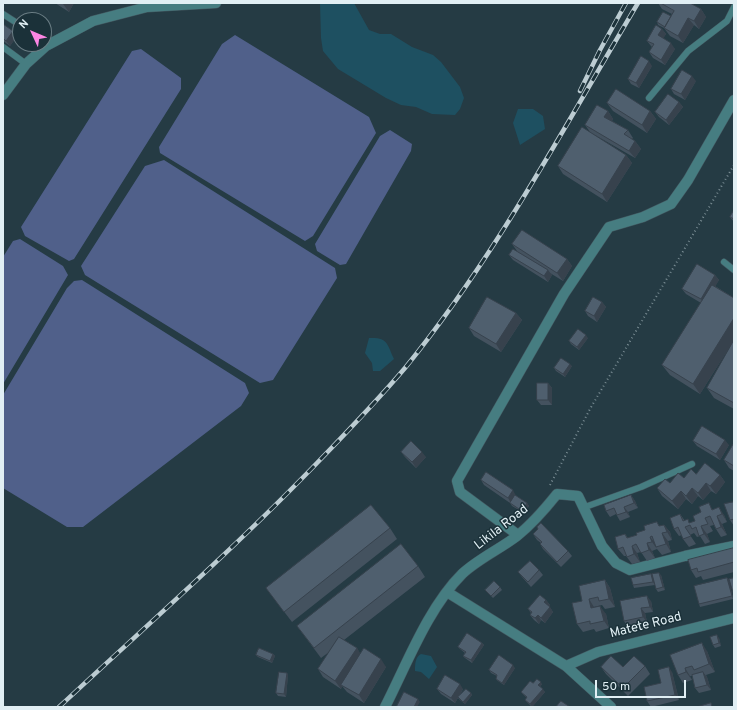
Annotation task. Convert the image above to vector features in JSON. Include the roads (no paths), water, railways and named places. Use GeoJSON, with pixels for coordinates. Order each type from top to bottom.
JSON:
{"type":"FeatureCollection","features":[{"type":"Feature","properties":{"kind":"street"},"geometry":{"type":"LineString","coordinates":[[52,42],[93,21],[147,7],[216,3]]}},
{"type":"Feature","properties":{"kind":"street"},"geometry":{"type":"LineString","coordinates":[[3,95],[26,64],[38,52]]}},
{"type":"Feature","properties":{"kind":"street"},"geometry":{"type":"LineString","coordinates":[[518,535],[460,492],[457,481],[564,294],[608,227],[643,217],[671,204],[688,180],[734,100]]}},
{"type":"Feature","properties":{"kind":"street","name":"Likila Road"},"geometry":{"type":"LineString","coordinates":[[385,707],[430,618],[447,592],[463,573],[518,535],[541,514],[557,494],[578,496],[585,507]]}},
{"type":"Feature","properties":{"kind":"street"},"geometry":{"type":"LineString","coordinates":[[585,507],[602,546],[616,563],[630,570],[685,556],[734,546]]}},
{"type":"Feature","properties":{"kind":"street"},"geometry":{"type":"LineString","coordinates":[[447,592],[566,666],[611,707]]}},
{"type":"Feature","properties":{"kind":"street","name":"Matete Road"},"geometry":{"type":"LineString","coordinates":[[566,666],[595,652],[734,618]]}},
{"type":"Feature","properties":{"kind":"lane"},"geometry":{"type":"LineString","coordinates":[[649,98],[688,51],[727,21],[734,7]]}},
{"type":"Feature","properties":{"kind":"lane"},"geometry":{"type":"LineString","coordinates":[[3,14],[12,20]]}},
{"type":"Feature","properties":{"kind":"lane"},"geometry":{"type":"LineString","coordinates":[[3,47],[26,64]]}},
{"type":"Feature","properties":{"kind":"lane"},"geometry":{"type":"LineString","coordinates":[[724,262],[734,270]]}},
{"type":"Feature","properties":{"kind":"lane"},"geometry":{"type":"LineString","coordinates":[[585,507],[641,487],[692,464]]}},
{"type":"Feature","properties":{"kind":"railway"},"geometry":{"type":"LineString","coordinates":[[580,91],[600,50],[626,3]]}},
{"type":"Feature","properties":{"kind":"railway"},"geometry":{"type":"LineString","coordinates":[[59,707],[286,495],[373,404],[405,368],[438,325],[499,236],[528,190],[638,3]]}}]}
